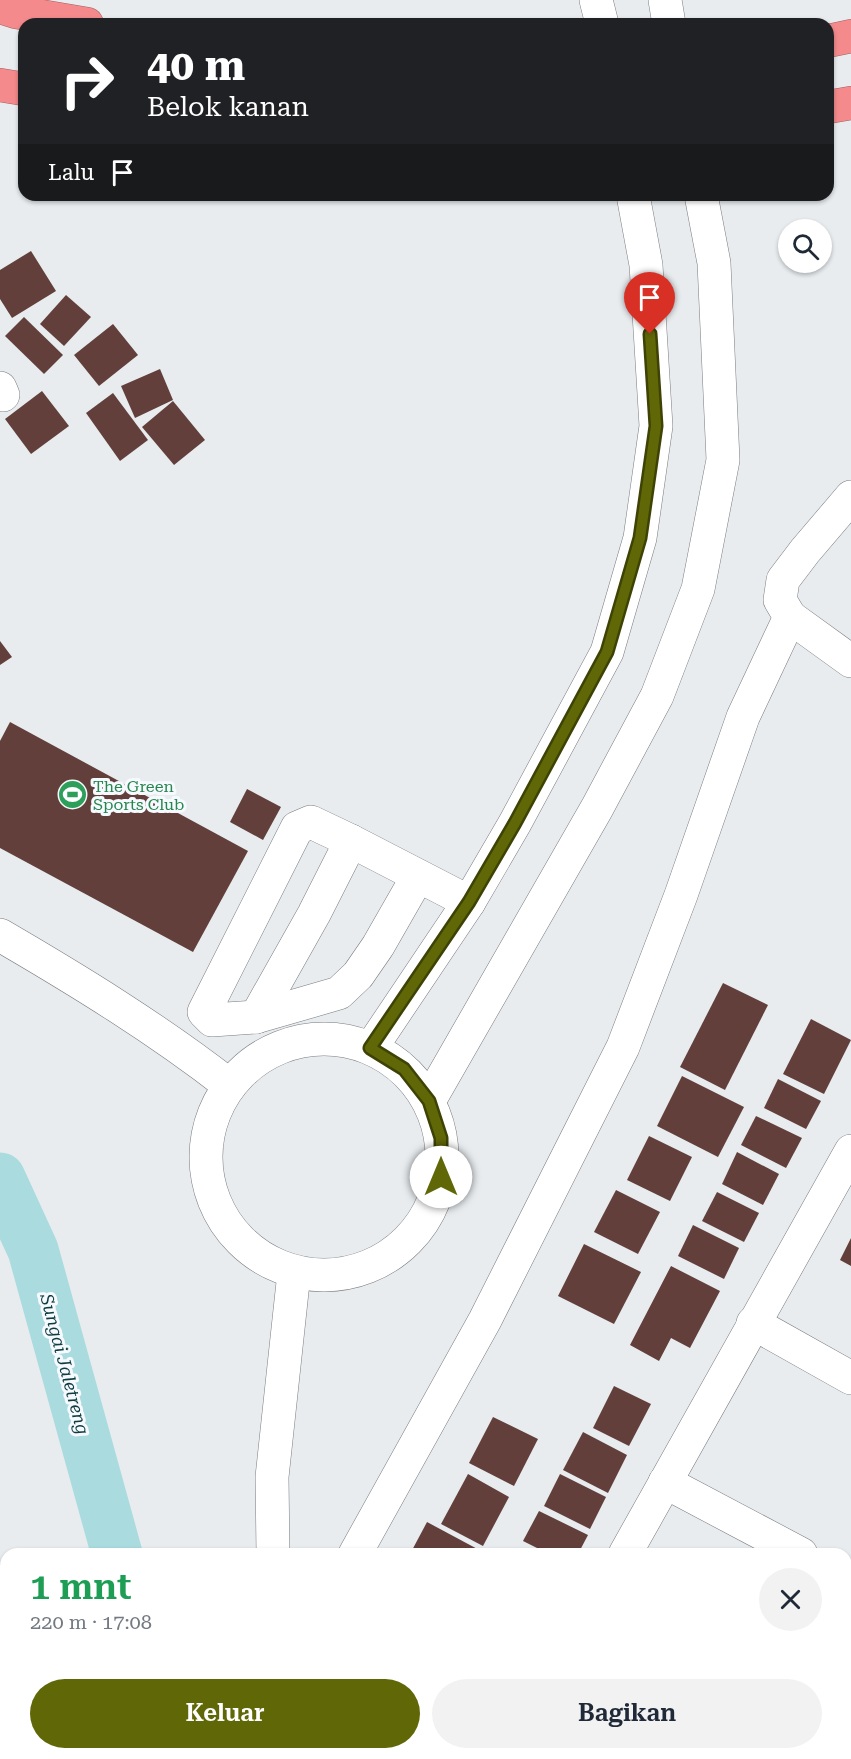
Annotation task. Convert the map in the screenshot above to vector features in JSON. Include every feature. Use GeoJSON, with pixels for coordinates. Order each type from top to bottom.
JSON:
{"type":"FeatureCollection","features":[{"type":"Feature","properties":{"kind":"highway"},"geometry":{"type":"LineString","coordinates":[[0,7],[52,18]]}},
{"type":"Feature","properties":{"kind":"highway"},"geometry":{"type":"LineString","coordinates":[[834,40],[851,36]]}},
{"type":"Feature","properties":{"kind":"highway"},"geometry":{"type":"LineString","coordinates":[[0,85],[18,88]]}},
{"type":"Feature","properties":{"kind":"highway"},"geometry":{"type":"LineString","coordinates":[[834,106],[851,103]]}},
{"type":"Feature","properties":{"kind":"street"},"geometry":{"type":"LineString","coordinates":[[665,0],[668,18]]}},
{"type":"Feature","properties":{"kind":"street"},"geometry":{"type":"LineString","coordinates":[[370,1048],[469,902],[515,823],[607,652],[640,538],[656,426],[646,265],[634,201]]}},
{"type":"Feature","properties":{"kind":"street"},"geometry":{"type":"LineString","coordinates":[[429,1101],[608,788],[657,696],[698,589],[723,460],[714,263],[702,201]]}},
{"type":"Feature","properties":{"kind":"street"},"geometry":{"type":"LineString","coordinates":[[851,497],[783,580],[780,600],[790,617],[851,661]]}},
{"type":"Feature","properties":{"kind":"street"},"geometry":{"type":"LineString","coordinates":[[358,1548],[486,1320],[623,1047],[681,895],[742,717],[790,617]]}},
{"type":"Feature","properties":{"kind":"street"},"geometry":{"type":"LineString","coordinates":[[418,876],[378,946],[358,975],[339,993],[256,1017],[212,1020],[204,1012],[297,828],[311,822],[351,841],[469,902]]}},
{"type":"Feature","properties":{"kind":"street"},"geometry":{"type":"LineString","coordinates":[[256,1017],[314,914],[351,841]]}},
{"type":"Feature","properties":{"kind":"street"},"geometry":{"type":"LineString","coordinates":[[0,935],[59,969],[182,1049],[229,1085]]}},
{"type":"Feature","properties":{"kind":"street"},"geometry":{"type":"LineString","coordinates":[[333,1039],[370,1048],[404,1069],[429,1101],[441,1138],[441,1177],[428,1214],[422,1222],[404,1244],[371,1266],[333,1276],[294,1273],[258,1257],[229,1231],[211,1196],[204,1158],[211,1119],[229,1085],[258,1058],[294,1042],[333,1039]]}},
{"type":"Feature","properties":{"kind":"street"},"geometry":{"type":"LineString","coordinates":[[628,1548],[851,1151]]}},
{"type":"Feature","properties":{"kind":"street"},"geometry":{"type":"LineString","coordinates":[[273,1548],[272,1478],[294,1273]]}},
{"type":"Feature","properties":{"kind":"street"},"geometry":{"type":"LineString","coordinates":[[753,1323],[851,1378]]}},
{"type":"Feature","properties":{"kind":"street"},"geometry":{"type":"LineString","coordinates":[[665,1482],[790,1548]]}},
{"type":"Feature","properties":{"kind":"building"},"geometry":{"type":"Polygon","coordinates":[[[31,251],[56,291],[12,318],[0,299],[0,270],[31,251]]]}},
{"type":"Feature","properties":{"kind":"building"},"geometry":{"type":"Polygon","coordinates":[[[66,295],[91,317],[64,346],[40,324],[66,295]]]}},
{"type":"Feature","properties":{"kind":"building"},"geometry":{"type":"Polygon","coordinates":[[[24,317],[63,355],[44,374],[5,336],[24,317]]]}},
{"type":"Feature","properties":{"kind":"building"},"geometry":{"type":"Polygon","coordinates":[[[113,324],[138,355],[99,386],[74,355],[113,324]]]}},
{"type":"Feature","properties":{"kind":"building"},"geometry":{"type":"Polygon","coordinates":[[[160,369],[173,400],[135,418],[121,386],[160,369]]]}},
{"type":"Feature","properties":{"kind":"building"},"geometry":{"type":"Polygon","coordinates":[[[42,391],[69,426],[31,454],[5,419],[42,391]]]}},
{"type":"Feature","properties":{"kind":"building"},"geometry":{"type":"Polygon","coordinates":[[[113,393],[148,440],[120,461],[86,413],[113,393]]]}},
{"type":"Feature","properties":{"kind":"building"},"geometry":{"type":"Polygon","coordinates":[[[173,401],[205,440],[174,465],[142,427],[173,401]]]}},
{"type":"Feature","properties":{"kind":"building"},"geometry":{"type":"Polygon","coordinates":[[[0,641],[12,657],[0,665],[0,641]]]}},
{"type":"Feature","properties":{"kind":"building","name":"The Green Sports Club"},"geometry":{"type":"Polygon","coordinates":[[[10,722],[248,851],[193,952],[0,848],[0,741],[10,722]]]}},
{"type":"Feature","properties":{"kind":"building"},"geometry":{"type":"Polygon","coordinates":[[[247,789],[281,807],[263,840],[230,822],[247,789]]]}},
{"type":"Feature","properties":{"kind":"building"},"geometry":{"type":"Polygon","coordinates":[[[723,983],[768,1005],[725,1090],[680,1067],[723,983]]]}},
{"type":"Feature","properties":{"kind":"building"},"geometry":{"type":"Polygon","coordinates":[[[811,1019],[851,1040],[824,1094],[783,1074],[811,1019]]]}},
{"type":"Feature","properties":{"kind":"building"},"geometry":{"type":"Polygon","coordinates":[[[682,1076],[744,1107],[718,1157],[657,1126],[682,1076]]]}},
{"type":"Feature","properties":{"kind":"building"},"geometry":{"type":"Polygon","coordinates":[[[778,1079],[821,1101],[806,1129],[764,1108],[778,1079]]]}},
{"type":"Feature","properties":{"kind":"building"},"geometry":{"type":"Polygon","coordinates":[[[756,1116],[802,1138],[786,1168],[741,1145],[756,1116]]]}},
{"type":"Feature","properties":{"kind":"building"},"geometry":{"type":"Polygon","coordinates":[[[649,1136],[692,1157],[670,1201],[627,1180],[649,1136]]]}},
{"type":"Feature","properties":{"kind":"building"},"geometry":{"type":"Polygon","coordinates":[[[737,1152],[779,1174],[763,1205],[722,1184],[737,1152]]]}},
{"type":"Feature","properties":{"kind":"building"},"geometry":{"type":"Polygon","coordinates":[[[616,1190],[660,1212],[638,1254],[594,1232],[616,1190]]]}},
{"type":"Feature","properties":{"kind":"building"},"geometry":{"type":"Polygon","coordinates":[[[717,1192],[759,1213],[744,1242],[702,1221],[717,1192]]]}},
{"type":"Feature","properties":{"kind":"building"},"geometry":{"type":"Polygon","coordinates":[[[693,1225],[739,1248],[724,1279],[678,1256],[693,1225]]]}},
{"type":"Feature","properties":{"kind":"building"},"geometry":{"type":"Polygon","coordinates":[[[851,1238],[851,1266],[840,1260],[851,1238]]]}},
{"type":"Feature","properties":{"kind":"building"},"geometry":{"type":"Polygon","coordinates":[[[584,1244],[641,1272],[614,1324],[558,1296],[584,1244]]]}},
{"type":"Feature","properties":{"kind":"building"},"geometry":{"type":"Polygon","coordinates":[[[671,1266],[720,1291],[690,1348],[671,1338],[659,1361],[630,1345],[671,1266]]]}},
{"type":"Feature","properties":{"kind":"building"},"geometry":{"type":"Polygon","coordinates":[[[614,1386],[651,1404],[629,1446],[593,1428],[614,1386]]]}},
{"type":"Feature","properties":{"kind":"building"},"geometry":{"type":"Polygon","coordinates":[[[493,1417],[538,1439],[514,1486],[469,1463],[493,1417]]]}},
{"type":"Feature","properties":{"kind":"building"},"geometry":{"type":"Polygon","coordinates":[[[583,1432],[627,1455],[608,1493],[563,1470],[583,1432]]]}},
{"type":"Feature","properties":{"kind":"building"},"geometry":{"type":"Polygon","coordinates":[[[468,1474],[509,1497],[483,1546],[441,1524],[468,1474]]]}},
{"type":"Feature","properties":{"kind":"building"},"geometry":{"type":"Polygon","coordinates":[[[560,1474],[606,1497],[590,1529],[544,1506],[560,1474]]]}},
{"type":"Feature","properties":{"kind":"building"},"geometry":{"type":"Polygon","coordinates":[[[539,1511],[588,1535],[581,1548],[537,1548],[523,1541],[539,1511]]]}},
{"type":"Feature","properties":{"kind":"building"},"geometry":{"type":"Polygon","coordinates":[[[427,1522],[476,1548],[413,1548],[427,1522]]]}},
{"type":"Feature","properties":{"kind":"waterway","name":"Sungai Jaletreng"},"geometry":{"type":"LineString","coordinates":[[0,1178],[33,1250],[115,1548]]}},
{"type":"Feature","properties":{"kind":"place","name":"The Green Sports Club"},"geometry":{"type":"Point","coordinates":[72,795]}},
{"type":"Feature","properties":{"kind":"route"},"geometry":{"type":"LineString","coordinates":[[441,1177],[441,1138],[429,1101],[404,1069],[370,1048],[469,902],[515,823],[607,652],[640,538],[656,426],[650,334]]}}]}
